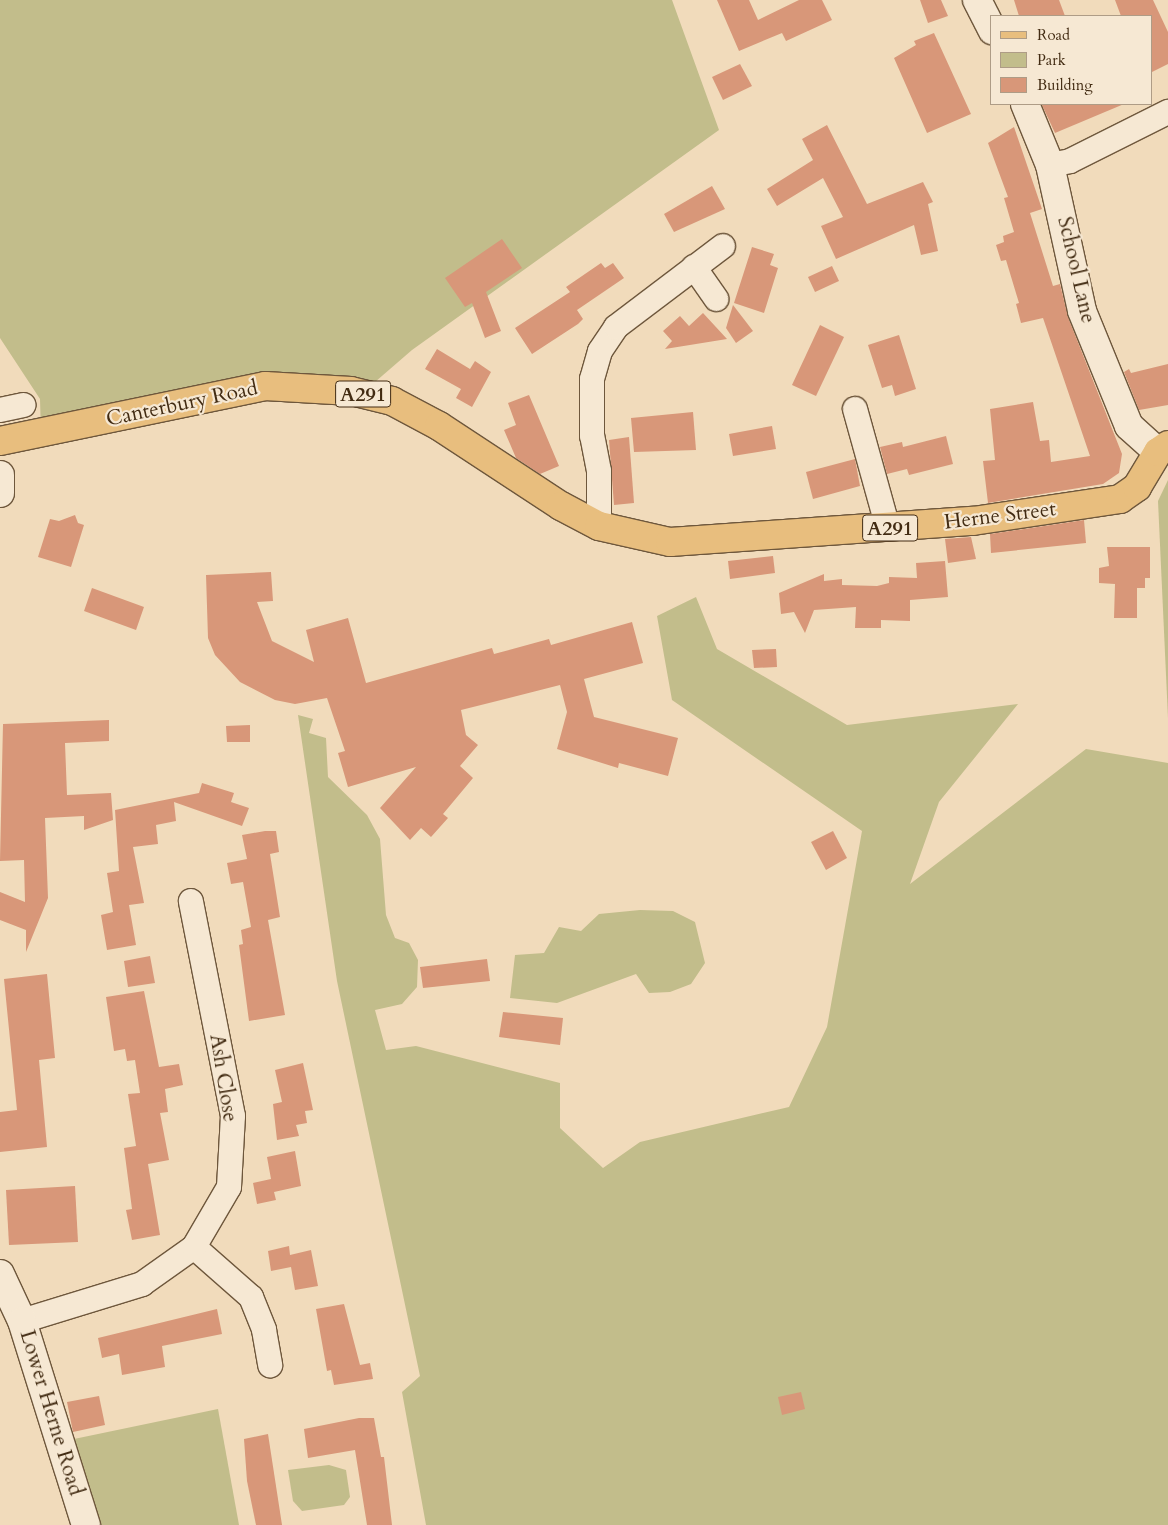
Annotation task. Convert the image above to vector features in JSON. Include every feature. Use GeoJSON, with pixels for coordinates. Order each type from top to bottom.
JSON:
{"type":"FeatureCollection","features":[{"type":"Feature","properties":{"kind":"main road","name":"Canterbury Road"},"geometry":{"type":"LineString","coordinates":[[0,441],[265,386],[351,390],[392,401],[438,426],[562,506],[599,526]]}},
{"type":"Feature","properties":{"kind":"main road","name":"Herne Street"},"geometry":{"type":"LineString","coordinates":[[599,526],[670,542],[888,528],[979,520],[1120,499],[1137,487],[1163,449]]}},
{"type":"Feature","properties":{"kind":"street"},"geometry":{"type":"LineString","coordinates":[[977,0],[990,26]]}},
{"type":"Feature","properties":{"kind":"street","name":"School Lane"},"geometry":{"type":"LineString","coordinates":[[1026,105],[1050,165],[1082,311],[1129,426],[1163,449]]}},
{"type":"Feature","properties":{"kind":"street"},"geometry":{"type":"LineString","coordinates":[[1050,165],[1070,161],[1168,112]]}},
{"type":"Feature","properties":{"kind":"street"},"geometry":{"type":"LineString","coordinates":[[599,526],[599,471],[592,436],[592,379],[600,352],[616,327],[723,246]]}},
{"type":"Feature","properties":{"kind":"street"},"geometry":{"type":"LineString","coordinates":[[694,267],[716,299]]}},
{"type":"Feature","properties":{"kind":"street"},"geometry":{"type":"LineString","coordinates":[[0,410],[23,405]]}},
{"type":"Feature","properties":{"kind":"street"},"geometry":{"type":"LineString","coordinates":[[855,409],[888,528]]}},
{"type":"Feature","properties":{"kind":"street"},"geometry":{"type":"LineString","coordinates":[[0,475],[0,493]]}},
{"type":"Feature","properties":{"kind":"street","name":"Ash Close"},"geometry":{"type":"LineString","coordinates":[[22,1322],[142,1284],[194,1247],[229,1186],[233,1116],[191,901]]}},
{"type":"Feature","properties":{"kind":"street"},"geometry":{"type":"LineString","coordinates":[[194,1247],[251,1297],[264,1330],[270,1365]]}},
{"type":"Feature","properties":{"kind":"street","name":"Lower Herne Road"},"geometry":{"type":"LineString","coordinates":[[0,1274],[22,1322],[86,1525]]}},
{"type":"Feature","properties":{"kind":"green space"},"geometry":{"type":"Polygon","coordinates":[[[0,0],[672,0],[719,130],[412,350],[375,382],[351,391],[311,386],[41,433],[40,399],[0,338],[0,0]]]}},
{"type":"Feature","properties":{"kind":"green space"},"geometry":{"type":"Polygon","coordinates":[[[1168,480],[1168,718],[1158,501],[1168,480]]]}},
{"type":"Feature","properties":{"kind":"green space"},"geometry":{"type":"Polygon","coordinates":[[[696,597],[717,649],[847,725],[1018,704],[939,802],[910,884],[1086,749],[1168,763],[1168,1525],[426,1525],[402,1392],[420,1376],[337,981],[298,715],[313,719],[309,733],[326,738],[328,777],[367,815],[380,839],[386,915],[395,938],[409,943],[418,960],[417,987],[402,1004],[375,1010],[386,1050],[416,1046],[560,1083],[560,1128],[603,1168],[640,1142],[789,1107],[827,1027],[862,831],[672,700],[657,616],[696,597]]]}},
{"type":"Feature","properties":{"kind":"green space"},"geometry":{"type":"Polygon","coordinates":[[[640,910],[673,911],[695,922],[705,963],[691,984],[670,992],[649,993],[636,974],[557,1003],[510,998],[515,955],[544,953],[559,927],[581,931],[599,914],[640,910]]]}},
{"type":"Feature","properties":{"kind":"green space"},"geometry":{"type":"Polygon","coordinates":[[[218,1409],[239,1525],[78,1525],[50,1444],[218,1409]]]}},
{"type":"Feature","properties":{"kind":"green space"},"geometry":{"type":"Polygon","coordinates":[[[329,1465],[346,1470],[350,1497],[344,1505],[302,1511],[293,1501],[288,1470],[329,1465]]]}},
{"type":"Feature","properties":{"kind":"building"},"geometry":{"type":"Polygon","coordinates":[[[717,0],[749,0],[758,20],[799,0],[822,0],[832,20],[786,41],[782,33],[739,51],[717,0]]]}},
{"type":"Feature","properties":{"kind":"building"},"geometry":{"type":"Polygon","coordinates":[[[920,0],[941,0],[948,16],[928,23],[920,0]]]}},
{"type":"Feature","properties":{"kind":"building"},"geometry":{"type":"Polygon","coordinates":[[[1014,0],[1059,0],[1065,15],[1019,15],[1014,0]]]}},
{"type":"Feature","properties":{"kind":"building"},"geometry":{"type":"Polygon","coordinates":[[[1115,0],[1153,0],[1168,32],[1168,64],[1153,72],[1153,15],[1121,15],[1115,0]]]}},
{"type":"Feature","properties":{"kind":"building"},"geometry":{"type":"Polygon","coordinates":[[[934,33],[971,114],[927,133],[894,58],[916,45],[914,41],[934,33]]]}},
{"type":"Feature","properties":{"kind":"building"},"geometry":{"type":"Polygon","coordinates":[[[740,64],[752,86],[723,100],[712,77],[740,64]]]}},
{"type":"Feature","properties":{"kind":"building"},"geometry":{"type":"Polygon","coordinates":[[[1042,105],[1122,105],[1055,133],[1042,105]]]}},
{"type":"Feature","properties":{"kind":"building"},"geometry":{"type":"Polygon","coordinates":[[[827,125],[867,204],[923,182],[933,202],[928,204],[938,251],[921,255],[914,225],[836,259],[821,226],[843,217],[823,178],[777,206],[767,189],[813,160],[802,139],[827,125]]]}},
{"type":"Feature","properties":{"kind":"building"},"geometry":{"type":"Polygon","coordinates":[[[1014,127],[1042,209],[1030,213],[1053,286],[1060,284],[1068,317],[1122,454],[1119,473],[1103,484],[988,503],[983,461],[995,460],[990,409],[1033,402],[1040,441],[1049,440],[1051,462],[1090,456],[1043,318],[1021,323],[1016,304],[1019,303],[1006,260],[1001,261],[996,245],[1004,242],[1003,236],[1014,232],[1004,198],[1008,197],[988,143],[1014,127]]]}},
{"type":"Feature","properties":{"kind":"building"},"geometry":{"type":"Polygon","coordinates":[[[712,186],[725,209],[674,232],[664,214],[712,186]]]}},
{"type":"Feature","properties":{"kind":"building"},"geometry":{"type":"Polygon","coordinates":[[[502,239],[522,268],[486,292],[501,331],[485,338],[472,303],[465,307],[445,278],[502,239]]]}},
{"type":"Feature","properties":{"kind":"building"},"geometry":{"type":"Polygon","coordinates":[[[752,247],[774,254],[770,265],[778,268],[764,313],[734,303],[752,247]]]}},
{"type":"Feature","properties":{"kind":"building"},"geometry":{"type":"Polygon","coordinates":[[[601,263],[605,268],[613,263],[624,278],[577,310],[583,319],[578,324],[532,354],[515,328],[570,292],[566,287],[601,263]]]}},
{"type":"Feature","properties":{"kind":"building"},"geometry":{"type":"Polygon","coordinates":[[[832,266],[839,281],[815,292],[808,277],[832,266]]]}},
{"type":"Feature","properties":{"kind":"building"},"geometry":{"type":"Polygon","coordinates":[[[733,305],[753,331],[736,343],[726,328],[733,305]]]}},
{"type":"Feature","properties":{"kind":"building"},"geometry":{"type":"Polygon","coordinates":[[[703,313],[727,339],[665,349],[672,341],[663,331],[680,316],[689,326],[703,313]]]}},
{"type":"Feature","properties":{"kind":"building"},"geometry":{"type":"Polygon","coordinates":[[[820,325],[844,337],[816,396],[792,385],[820,325]]]}},
{"type":"Feature","properties":{"kind":"building"},"geometry":{"type":"Polygon","coordinates":[[[899,335],[916,389],[895,396],[892,385],[882,388],[868,345],[899,335]]]}},
{"type":"Feature","properties":{"kind":"building"},"geometry":{"type":"Polygon","coordinates":[[[437,349],[470,369],[475,361],[491,372],[472,407],[456,398],[461,389],[425,369],[437,349]]]}},
{"type":"Feature","properties":{"kind":"building"},"geometry":{"type":"Polygon","coordinates":[[[1168,364],[1168,405],[1139,410],[1124,372],[1129,369],[1131,373],[1168,364]]]}},
{"type":"Feature","properties":{"kind":"building"},"geometry":{"type":"Polygon","coordinates":[[[529,395],[559,466],[540,474],[516,458],[504,430],[516,425],[508,403],[529,395]]]}},
{"type":"Feature","properties":{"kind":"building"},"geometry":{"type":"Polygon","coordinates":[[[693,412],[696,450],[634,452],[631,418],[693,412]]]}},
{"type":"Feature","properties":{"kind":"building"},"geometry":{"type":"Polygon","coordinates":[[[772,426],[776,449],[733,456],[729,434],[772,426]]]}},
{"type":"Feature","properties":{"kind":"building"},"geometry":{"type":"Polygon","coordinates":[[[946,436],[953,464],[909,475],[907,469],[887,474],[880,447],[902,442],[903,447],[946,436]]]}},
{"type":"Feature","properties":{"kind":"building"},"geometry":{"type":"Polygon","coordinates":[[[629,437],[634,503],[614,505],[609,440],[629,437]]]}},
{"type":"Feature","properties":{"kind":"building"},"geometry":{"type":"Polygon","coordinates":[[[855,459],[860,486],[813,499],[806,472],[855,459]]]}},
{"type":"Feature","properties":{"kind":"building"},"geometry":{"type":"Polygon","coordinates":[[[75,515],[78,523],[84,525],[71,567],[38,557],[50,519],[59,521],[75,515]]]}},
{"type":"Feature","properties":{"kind":"building"},"geometry":{"type":"Polygon","coordinates":[[[1084,520],[1086,543],[991,553],[990,534],[1084,520]]]}},
{"type":"Feature","properties":{"kind":"building"},"geometry":{"type":"Polygon","coordinates":[[[971,537],[976,559],[948,563],[945,539],[971,537]]]}},
{"type":"Feature","properties":{"kind":"building"},"geometry":{"type":"Polygon","coordinates":[[[1107,547],[1150,547],[1150,578],[1145,578],[1145,588],[1137,588],[1137,618],[1114,618],[1115,584],[1099,583],[1099,568],[1109,566],[1107,547]]]}},
{"type":"Feature","properties":{"kind":"building"},"geometry":{"type":"Polygon","coordinates":[[[773,556],[775,573],[730,579],[728,561],[773,556]]]}},
{"type":"Feature","properties":{"kind":"building"},"geometry":{"type":"Polygon","coordinates":[[[945,561],[948,597],[910,600],[910,621],[881,620],[881,628],[855,628],[856,607],[814,610],[805,633],[794,612],[781,614],[779,593],[824,574],[824,581],[842,579],[842,585],[877,586],[889,583],[889,577],[917,578],[916,563],[945,561]]]}},
{"type":"Feature","properties":{"kind":"building"},"geometry":{"type":"Polygon","coordinates":[[[271,572],[273,601],[257,602],[272,641],[314,662],[306,630],[348,618],[366,683],[492,648],[494,654],[549,639],[551,645],[632,622],[643,663],[584,679],[594,717],[678,738],[668,776],[619,763],[618,768],[557,749],[567,712],[560,685],[461,710],[466,735],[478,745],[460,766],[473,778],[443,814],[448,818],[431,837],[421,828],[410,840],[380,808],[416,767],[348,787],[338,753],[345,751],[327,698],[295,704],[275,700],[240,682],[215,655],[208,638],[206,575],[271,572]]]}},
{"type":"Feature","properties":{"kind":"building"},"geometry":{"type":"Polygon","coordinates":[[[92,588],[144,607],[136,630],[84,611],[92,588]]]}},
{"type":"Feature","properties":{"kind":"building"},"geometry":{"type":"Polygon","coordinates":[[[776,649],[777,667],[754,668],[752,650],[776,649]]]}},
{"type":"Feature","properties":{"kind":"building"},"geometry":{"type":"Polygon","coordinates":[[[109,720],[109,741],[65,743],[67,795],[111,793],[113,820],[84,830],[84,816],[45,818],[48,898],[26,952],[26,930],[0,920],[0,892],[25,902],[24,860],[0,861],[3,724],[109,720]]]}},
{"type":"Feature","properties":{"kind":"building"},"geometry":{"type":"Polygon","coordinates":[[[250,725],[250,742],[227,742],[226,726],[250,725]]]}},
{"type":"Feature","properties":{"kind":"building"},"geometry":{"type":"Polygon","coordinates":[[[202,783],[234,793],[231,802],[249,808],[242,826],[174,802],[176,821],[156,825],[158,844],[133,847],[144,903],[129,905],[136,945],[107,950],[101,915],[113,912],[107,873],[119,871],[115,810],[199,793],[202,783]]]}},
{"type":"Feature","properties":{"kind":"building"},"geometry":{"type":"Polygon","coordinates":[[[276,831],[279,852],[270,854],[280,917],[268,920],[285,1015],[249,1021],[239,945],[243,944],[241,930],[251,927],[243,882],[231,884],[227,863],[247,859],[242,835],[276,831]]]}},
{"type":"Feature","properties":{"kind":"building"},"geometry":{"type":"Polygon","coordinates":[[[833,831],[847,858],[826,870],[811,842],[833,831]]]}},
{"type":"Feature","properties":{"kind":"building"},"geometry":{"type":"Polygon","coordinates":[[[150,956],[155,983],[128,987],[124,961],[150,956]]]}},
{"type":"Feature","properties":{"kind":"building"},"geometry":{"type":"Polygon","coordinates":[[[487,959],[490,981],[423,988],[420,967],[487,959]]]}},
{"type":"Feature","properties":{"kind":"building"},"geometry":{"type":"Polygon","coordinates":[[[47,974],[55,1058],[39,1060],[47,1147],[0,1152],[0,1112],[17,1110],[4,979],[47,974]]]}},
{"type":"Feature","properties":{"kind":"building"},"geometry":{"type":"Polygon","coordinates":[[[144,991],[159,1067],[179,1064],[183,1085],[165,1089],[168,1112],[160,1113],[169,1160],[148,1164],[160,1235],[132,1240],[126,1210],[132,1209],[124,1148],[136,1146],[128,1094],[140,1093],[135,1060],[127,1061],[125,1049],[114,1051],[106,997],[144,991]]]}},
{"type":"Feature","properties":{"kind":"building"},"geometry":{"type":"Polygon","coordinates":[[[503,1012],[563,1018],[560,1045],[499,1037],[503,1012]]]}},
{"type":"Feature","properties":{"kind":"building"},"geometry":{"type":"Polygon","coordinates":[[[303,1063],[313,1110],[305,1111],[307,1123],[296,1125],[299,1136],[277,1140],[273,1104],[282,1102],[275,1070],[303,1063]]]}},
{"type":"Feature","properties":{"kind":"building"},"geometry":{"type":"Polygon","coordinates":[[[295,1151],[301,1186],[274,1192],[276,1200],[257,1204],[253,1183],[271,1179],[267,1157],[295,1151]]]}},
{"type":"Feature","properties":{"kind":"building"},"geometry":{"type":"Polygon","coordinates":[[[75,1186],[78,1242],[9,1245],[6,1190],[75,1186]]]}},
{"type":"Feature","properties":{"kind":"building"},"geometry":{"type":"Polygon","coordinates":[[[289,1246],[290,1255],[311,1250],[318,1286],[295,1290],[291,1267],[271,1271],[268,1251],[289,1246]]]}},
{"type":"Feature","properties":{"kind":"building"},"geometry":{"type":"Polygon","coordinates":[[[344,1304],[360,1365],[370,1363],[373,1379],[334,1385],[331,1370],[327,1371],[316,1309],[344,1304]]]}},
{"type":"Feature","properties":{"kind":"building"},"geometry":{"type":"Polygon","coordinates":[[[217,1309],[222,1334],[162,1346],[165,1367],[122,1375],[119,1354],[102,1358],[98,1338],[217,1309]]]}},
{"type":"Feature","properties":{"kind":"building"},"geometry":{"type":"Polygon","coordinates":[[[801,1392],[805,1409],[782,1415],[778,1397],[801,1392]]]}},
{"type":"Feature","properties":{"kind":"building"},"geometry":{"type":"Polygon","coordinates":[[[99,1396],[105,1425],[73,1432],[67,1402],[99,1396]]]}},
{"type":"Feature","properties":{"kind":"building"},"geometry":{"type":"Polygon","coordinates":[[[359,1418],[374,1418],[381,1457],[384,1457],[392,1525],[367,1525],[355,1450],[308,1458],[304,1429],[359,1418]]]}},
{"type":"Feature","properties":{"kind":"building"},"geometry":{"type":"Polygon","coordinates":[[[268,1434],[282,1525],[256,1525],[247,1481],[244,1439],[268,1434]]]}}]}
